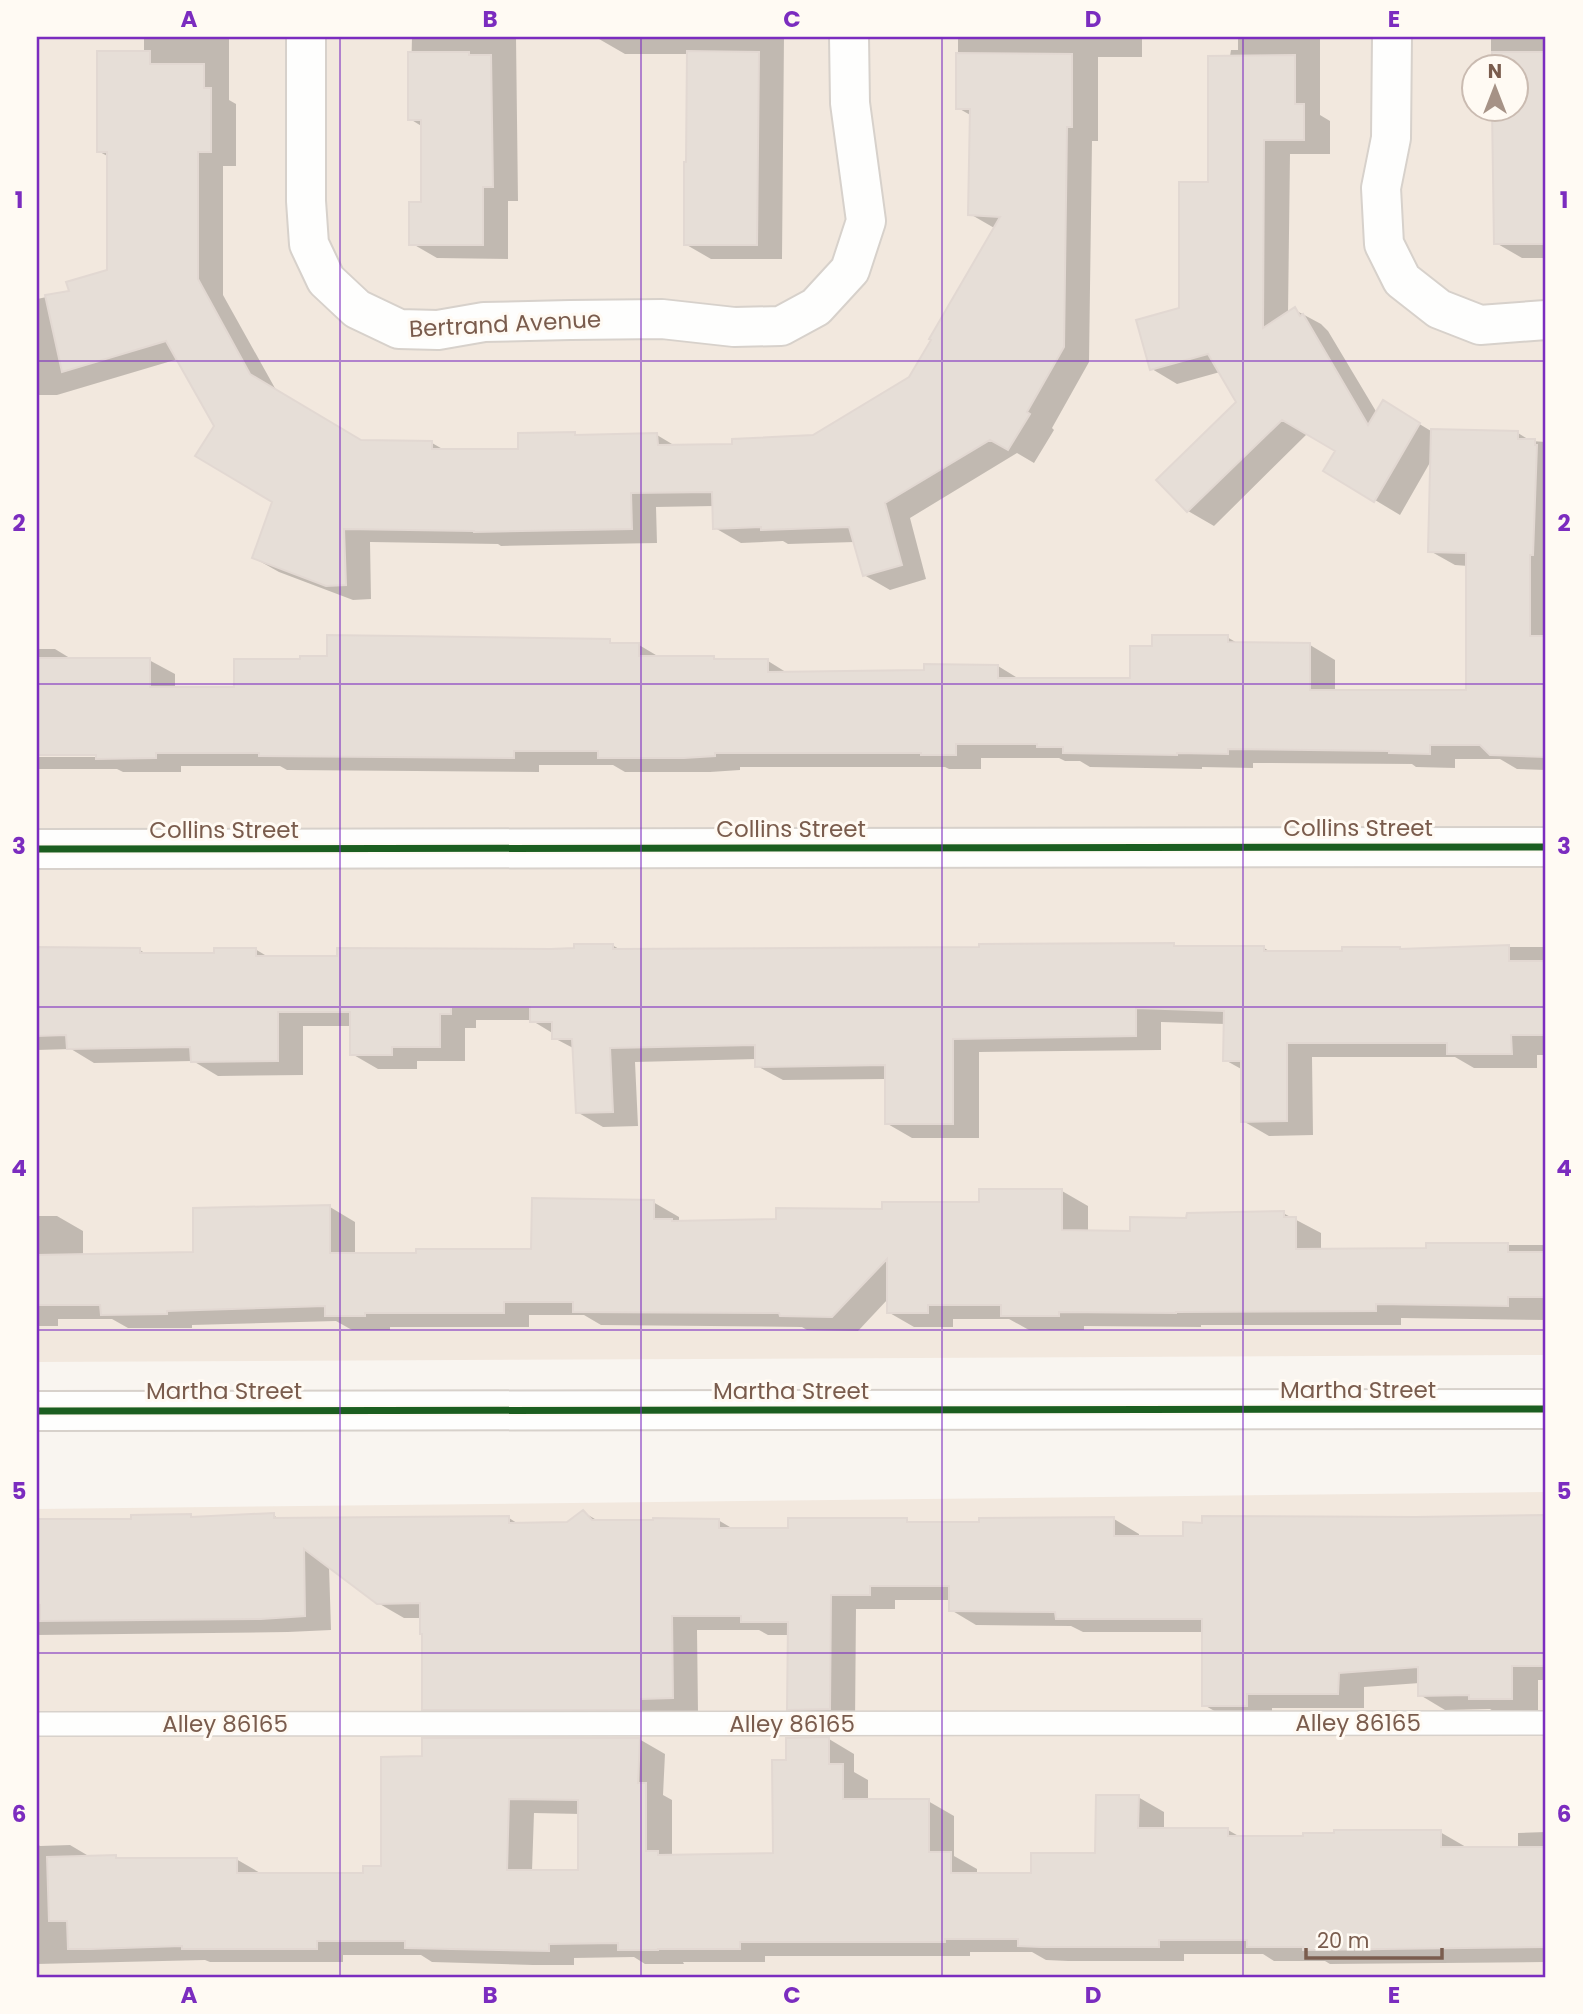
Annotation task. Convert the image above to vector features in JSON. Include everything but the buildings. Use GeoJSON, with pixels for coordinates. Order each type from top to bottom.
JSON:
{"type":"FeatureCollection","features":[{"type":"Feature","properties":{"kind":"street","name":"Bertrand Avenue"},"geometry":{"type":"LineString","coordinates":[[306,37],[306,201],[309,244],[326,280],[357,309],[399,330],[438,330],[484,322],[662,319],[734,327],[781,326],[816,307],[850,270],[866,221],[850,103],[849,37]]}},
{"type":"Feature","properties":{"kind":"street"},"geometry":{"type":"LineString","coordinates":[[1392,37],[1391,138],[1381,188],[1384,244],[1402,280],[1439,309],[1480,325],[1546,320]]}},
{"type":"Feature","properties":{"kind":"street","name":"Collins Street"},"geometry":{"type":"LineString","coordinates":[[37,849],[1546,847]]}},
{"type":"Feature","properties":{"kind":"street","name":"Martha Street"},"geometry":{"type":"LineString","coordinates":[[37,1411],[1546,1409]]}},
{"type":"Feature","properties":{"kind":"lane","name":"Alley 86165"},"geometry":{"type":"LineString","coordinates":[[37,1724],[1546,1723]]}},
{"type":"Feature","properties":{"kind":"shaded area"},"geometry":{"type":"Polygon","coordinates":[[[37,37],[1546,37],[1546,1355],[37,1362],[37,37]]]}},
{"type":"Feature","properties":{"kind":"shaded area"},"geometry":{"type":"Polygon","coordinates":[[[1546,1492],[1546,1977],[37,1977],[37,1509],[1546,1492]]]}},
{"type":"Feature","properties":{"kind":"cycle path"},"geometry":{"type":"LineString","coordinates":[[37,849],[1546,847]]}},
{"type":"Feature","properties":{"kind":"cycle path"},"geometry":{"type":"LineString","coordinates":[[37,1411],[1546,1409]]}}]}
